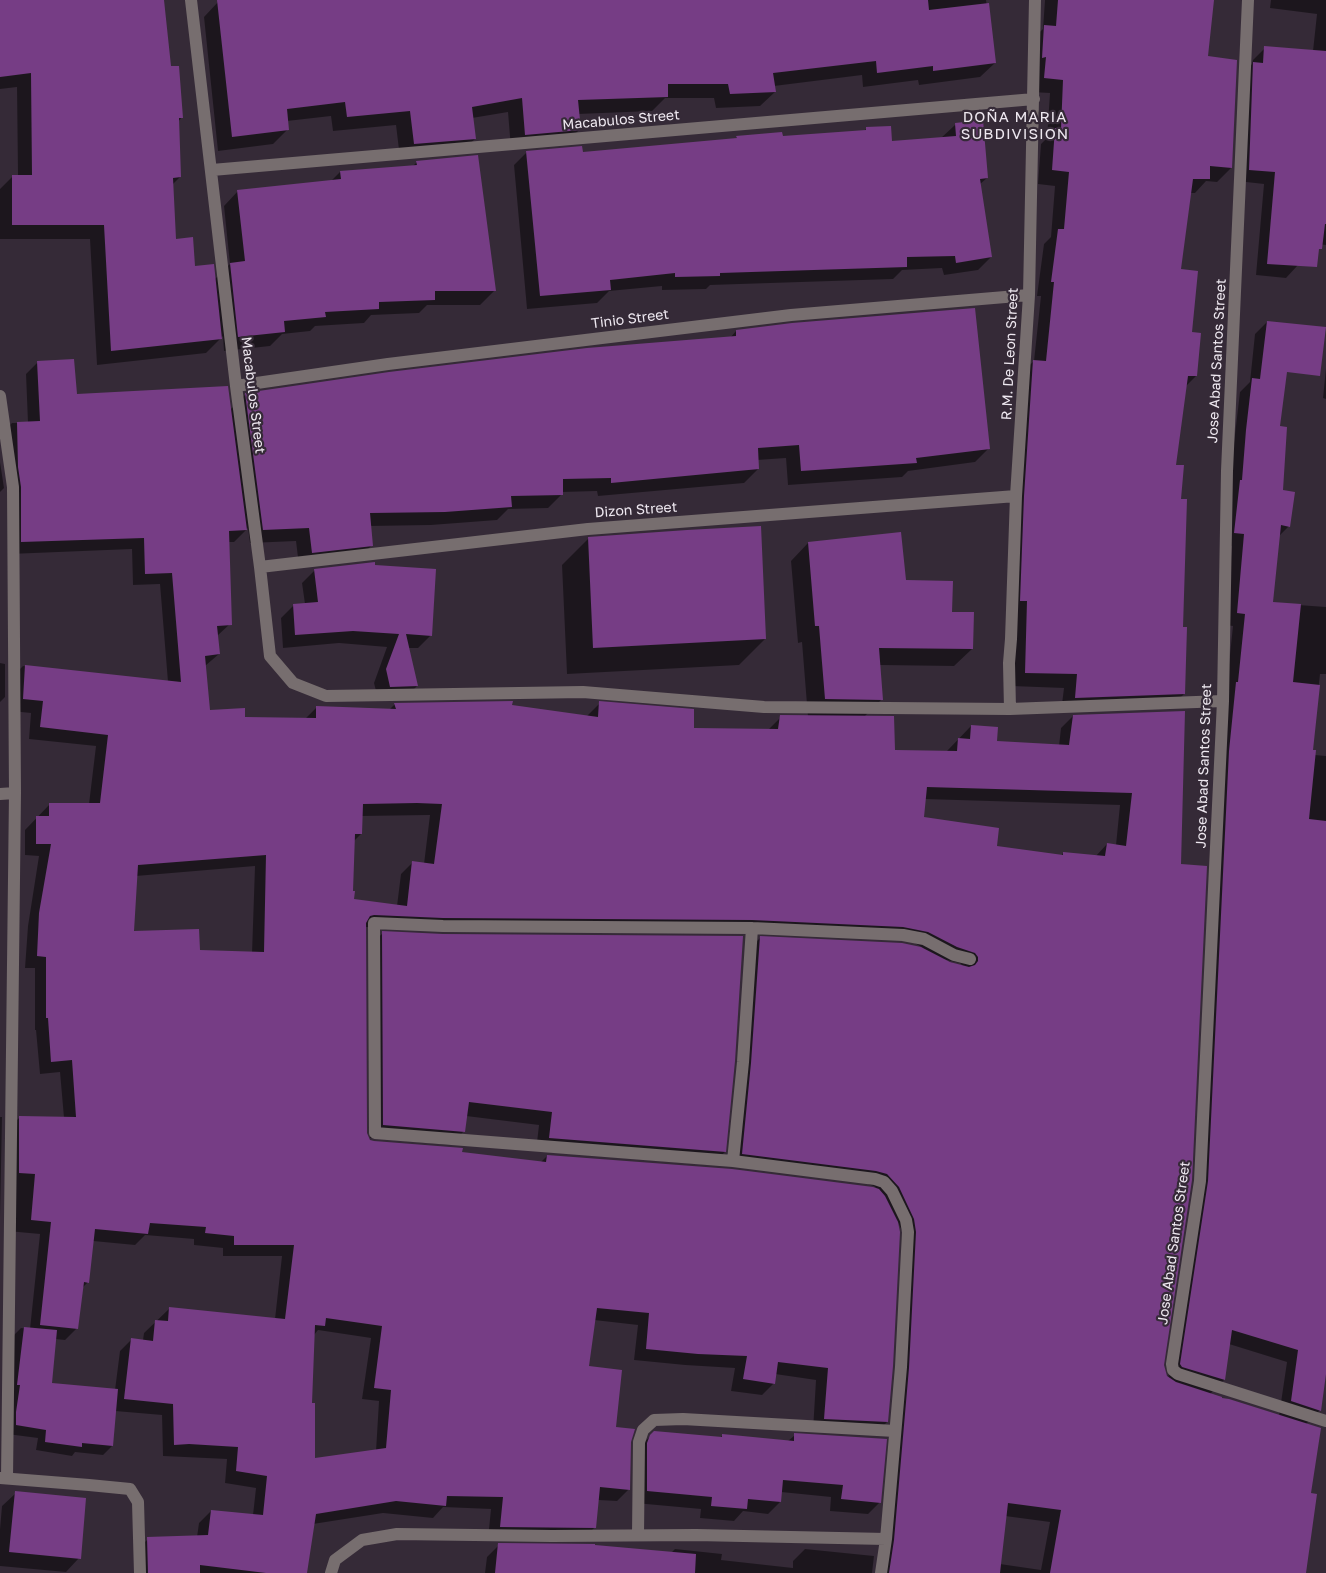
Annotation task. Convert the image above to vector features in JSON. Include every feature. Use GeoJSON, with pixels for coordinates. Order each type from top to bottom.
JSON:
{"type":"FeatureCollection","features":[{"type":"Feature","properties":{"kind":"street","name":"Macabulos Street"},"geometry":{"type":"LineString","coordinates":[[192,0],[236,386],[270,656],[293,683],[326,696],[583,692],[764,707],[1010,709],[1223,701]]}},
{"type":"Feature","properties":{"kind":"street","name":"R.M. De Leon Street"},"geometry":{"type":"LineString","coordinates":[[1010,709],[1009,663],[1016,496],[1029,295],[1035,0]]}},
{"type":"Feature","properties":{"kind":"street","name":"Jose Abad Santos Street"},"geometry":{"type":"LineString","coordinates":[[1248,0],[1227,471],[1223,701],[1200,1181],[1172,1364],[1173,1370],[1178,1374],[1326,1421]]}},
{"type":"Feature","properties":{"kind":"street","name":"Macabulos Street"},"geometry":{"type":"LineString","coordinates":[[212,170],[1034,99]]}},
{"type":"Feature","properties":{"kind":"street","name":"Tinio Street"},"geometry":{"type":"LineString","coordinates":[[236,386],[388,364],[781,316],[1029,295]]}},
{"type":"Feature","properties":{"kind":"street"},"geometry":{"type":"LineString","coordinates":[[0,396],[12,487],[15,793],[3,1478],[130,1489],[138,1502],[140,1573]]}},
{"type":"Feature","properties":{"kind":"street","name":"Dizon Street"},"geometry":{"type":"LineString","coordinates":[[260,567],[588,529],[1016,496]]}},
{"type":"Feature","properties":{"kind":"street"},"geometry":{"type":"LineString","coordinates":[[0,794],[15,793]]}},
{"type":"Feature","properties":{"kind":"street"},"geometry":{"type":"LineString","coordinates":[[881,1573],[886,1539],[902,1367],[908,1232],[906,1220],[892,1190],[884,1182],[875,1179],[734,1161],[375,1133],[374,923],[443,926],[752,928],[902,935],[924,939],[954,955],[970,959]]}},
{"type":"Feature","properties":{"kind":"street"},"geometry":{"type":"LineString","coordinates":[[734,1161],[752,928]]}},
{"type":"Feature","properties":{"kind":"street"},"geometry":{"type":"LineString","coordinates":[[638,1535],[639,1442],[643,1430],[654,1420],[683,1419],[895,1431]]}},
{"type":"Feature","properties":{"kind":"street"},"geometry":{"type":"LineString","coordinates":[[330,1573],[335,1560],[362,1540],[397,1534],[886,1539]]}},
{"type":"Feature","properties":{"kind":"building"},"geometry":{"type":"Polygon","coordinates":[[[0,0],[164,0],[171,66],[179,66],[183,118],[179,118],[181,177],[173,178],[176,239],[193,237],[195,266],[214,264],[222,339],[111,351],[104,225],[12,225],[12,175],[32,175],[31,73],[0,77],[0,0]]]}},
{"type":"Feature","properties":{"kind":"building"},"geometry":{"type":"Polygon","coordinates":[[[217,0],[928,0],[929,10],[989,3],[996,63],[933,71],[933,66],[877,73],[876,61],[773,73],[776,92],[730,94],[728,84],[668,84],[668,97],[578,100],[581,130],[525,135],[522,98],[472,107],[476,139],[414,144],[410,111],[347,117],[345,102],[287,109],[289,130],[232,137],[217,0]]]}},
{"type":"Feature","properties":{"kind":"building"},"geometry":{"type":"Polygon","coordinates":[[[1058,0],[1214,0],[1208,56],[1237,60],[1232,168],[1210,166],[1210,179],[1193,179],[1181,269],[1198,271],[1192,332],[1201,333],[1197,376],[1188,376],[1176,465],[1184,465],[1181,499],[1187,499],[1183,627],[1187,627],[1185,694],[1075,698],[1077,674],[1025,673],[1027,601],[1020,601],[1024,496],[1033,360],[1046,361],[1054,282],[1051,282],[1058,229],[1064,229],[1069,172],[1052,170],[1055,128],[1061,129],[1063,80],[1044,78],[1046,57],[1042,58],[1044,25],[1056,26],[1058,0]]]}},
{"type":"Feature","properties":{"kind":"building"},"geometry":{"type":"Polygon","coordinates":[[[1264,46],[1326,51],[1326,224],[1322,249],[1319,249],[1317,267],[1267,264],[1275,172],[1249,170],[1253,62],[1263,63],[1264,46]]]}},
{"type":"Feature","properties":{"kind":"building"},"geometry":{"type":"Polygon","coordinates":[[[983,120],[988,178],[980,179],[992,257],[956,263],[955,256],[907,257],[907,267],[720,273],[720,276],[675,277],[675,273],[610,280],[611,290],[540,296],[526,151],[582,146],[583,152],[782,132],[783,136],[866,130],[866,127],[891,126],[892,141],[956,136],[955,123],[983,120]]]}},
{"type":"Feature","properties":{"kind":"building"},"geometry":{"type":"Polygon","coordinates":[[[478,155],[496,291],[435,291],[435,300],[379,302],[379,309],[325,312],[326,317],[284,321],[285,332],[238,337],[230,263],[245,261],[237,190],[341,179],[340,171],[417,165],[416,161],[478,155]]]}},
{"type":"Feature","properties":{"kind":"building"},"geometry":{"type":"Polygon","coordinates":[[[975,308],[990,449],[916,458],[917,463],[801,471],[799,445],[758,448],[759,469],[611,483],[611,478],[563,479],[563,495],[511,496],[512,507],[445,512],[370,513],[373,546],[312,553],[309,528],[263,530],[245,393],[389,372],[587,348],[736,336],[736,330],[792,323],[975,308]]]}},
{"type":"Feature","properties":{"kind":"building"},"geometry":{"type":"Polygon","coordinates":[[[1267,321],[1326,327],[1320,376],[1287,372],[1280,426],[1287,427],[1283,490],[1295,492],[1290,527],[1281,525],[1273,602],[1301,604],[1293,682],[1320,685],[1313,750],[1316,750],[1309,819],[1326,821],[1326,1374],[1321,1411],[1291,1401],[1298,1350],[1232,1330],[1225,1380],[1182,1367],[1180,1364],[1208,1181],[1229,751],[1245,614],[1237,613],[1244,534],[1234,533],[1240,480],[1242,480],[1252,378],[1260,379],[1267,321]]]}},
{"type":"Feature","properties":{"kind":"building"},"geometry":{"type":"Polygon","coordinates":[[[74,359],[77,394],[228,386],[247,530],[229,531],[232,625],[217,626],[220,654],[205,656],[210,710],[245,708],[245,717],[316,718],[316,706],[396,709],[394,703],[513,701],[512,705],[598,717],[599,701],[694,709],[694,728],[778,729],[780,715],[894,716],[895,750],[957,751],[958,738],[970,739],[971,725],[998,727],[997,741],[1069,745],[1073,715],[1185,711],[1181,864],[1207,866],[1192,1180],[1164,1365],[1167,1376],[1176,1382],[1321,1428],[1311,1493],[1317,1494],[1306,1573],[1050,1573],[1061,1510],[1008,1503],[1000,1573],[889,1573],[894,1540],[909,1368],[916,1232],[914,1219],[899,1187],[887,1174],[742,1154],[760,936],[902,943],[921,947],[950,962],[969,967],[975,965],[978,961],[975,953],[957,947],[928,932],[903,927],[752,920],[443,918],[374,915],[370,916],[366,923],[367,1133],[370,1140],[463,1148],[462,1152],[546,1162],[547,1155],[732,1169],[879,1189],[885,1196],[898,1222],[900,1232],[888,1422],[824,1419],[828,1368],[778,1362],[775,1384],[743,1379],[747,1356],[646,1349],[649,1313],[597,1308],[589,1366],[622,1370],[616,1427],[635,1429],[631,1442],[630,1490],[600,1487],[596,1528],[500,1527],[503,1497],[447,1496],[446,1506],[396,1501],[316,1514],[307,1573],[266,1573],[200,1565],[200,1573],[148,1573],[147,1537],[208,1535],[211,1510],[263,1515],[267,1476],[236,1471],[238,1447],[174,1445],[173,1404],[124,1399],[131,1338],[153,1341],[155,1320],[168,1321],[169,1307],[285,1319],[294,1245],[234,1245],[234,1236],[205,1233],[206,1227],[150,1223],[148,1234],[95,1229],[89,1283],[84,1282],[78,1329],[40,1325],[51,1222],[31,1220],[35,1174],[19,1173],[19,1116],[76,1117],[72,1060],[51,1062],[48,1018],[46,1018],[46,957],[37,956],[39,913],[51,844],[36,844],[36,816],[49,816],[49,803],[100,803],[108,735],[40,727],[43,701],[23,699],[25,665],[181,682],[172,573],[145,574],[144,538],[21,542],[21,487],[18,467],[17,422],[40,421],[37,361],[74,359]],[[927,787],[924,817],[999,828],[997,846],[1063,855],[1063,852],[1105,856],[1107,843],[1126,846],[1132,793],[927,787]],[[363,804],[362,834],[355,834],[354,899],[407,906],[412,861],[434,864],[442,804],[363,804]],[[266,855],[138,865],[134,931],[199,929],[200,950],[264,952],[266,855]],[[326,1318],[325,1326],[315,1325],[312,1403],[315,1403],[315,1458],[386,1448],[391,1390],[374,1388],[382,1326],[326,1318]]]}},
{"type":"Feature","properties":{"kind":"building"},"geometry":{"type":"Polygon","coordinates":[[[761,526],[766,639],[593,648],[588,537],[761,526]]]}},
{"type":"Feature","properties":{"kind":"building"},"geometry":{"type":"Polygon","coordinates":[[[901,532],[906,580],[953,581],[952,612],[974,612],[973,649],[879,648],[883,700],[825,699],[819,626],[815,626],[808,542],[901,532]]]}},
{"type":"Feature","properties":{"kind":"building"},"geometry":{"type":"Polygon","coordinates":[[[375,562],[375,565],[436,569],[432,636],[406,634],[418,686],[390,687],[386,669],[399,634],[353,631],[295,635],[293,604],[318,602],[314,569],[375,562]]]}},
{"type":"Feature","properties":{"kind":"building"},"geometry":{"type":"Polygon","coordinates":[[[382,931],[443,934],[743,936],[735,1061],[726,1152],[549,1138],[552,1112],[469,1102],[465,1132],[383,1125],[382,931]]]}},
{"type":"Feature","properties":{"kind":"building"},"geometry":{"type":"Polygon","coordinates":[[[24,1327],[57,1330],[52,1383],[118,1389],[113,1446],[82,1443],[82,1447],[45,1442],[46,1430],[16,1425],[20,1385],[17,1385],[24,1327]]]}},
{"type":"Feature","properties":{"kind":"building"},"geometry":{"type":"Polygon","coordinates":[[[654,1431],[722,1437],[722,1434],[794,1441],[794,1433],[887,1439],[881,1503],[841,1499],[843,1485],[783,1480],[781,1502],[748,1499],[747,1509],[711,1506],[712,1497],[647,1491],[647,1443],[654,1431]]]}},
{"type":"Feature","properties":{"kind":"building"},"geometry":{"type":"Polygon","coordinates":[[[15,1491],[86,1498],[81,1559],[9,1552],[15,1491]]]}},
{"type":"Feature","properties":{"kind":"building"},"geometry":{"type":"Polygon","coordinates":[[[498,1543],[595,1544],[696,1554],[695,1573],[495,1573],[498,1543]]]}},
{"type":"Feature","properties":{"kind":"district","name":"DOÑA MARIA SUBDIVISION"},"geometry":{"type":"Point","coordinates":[1015,126]}}]}
